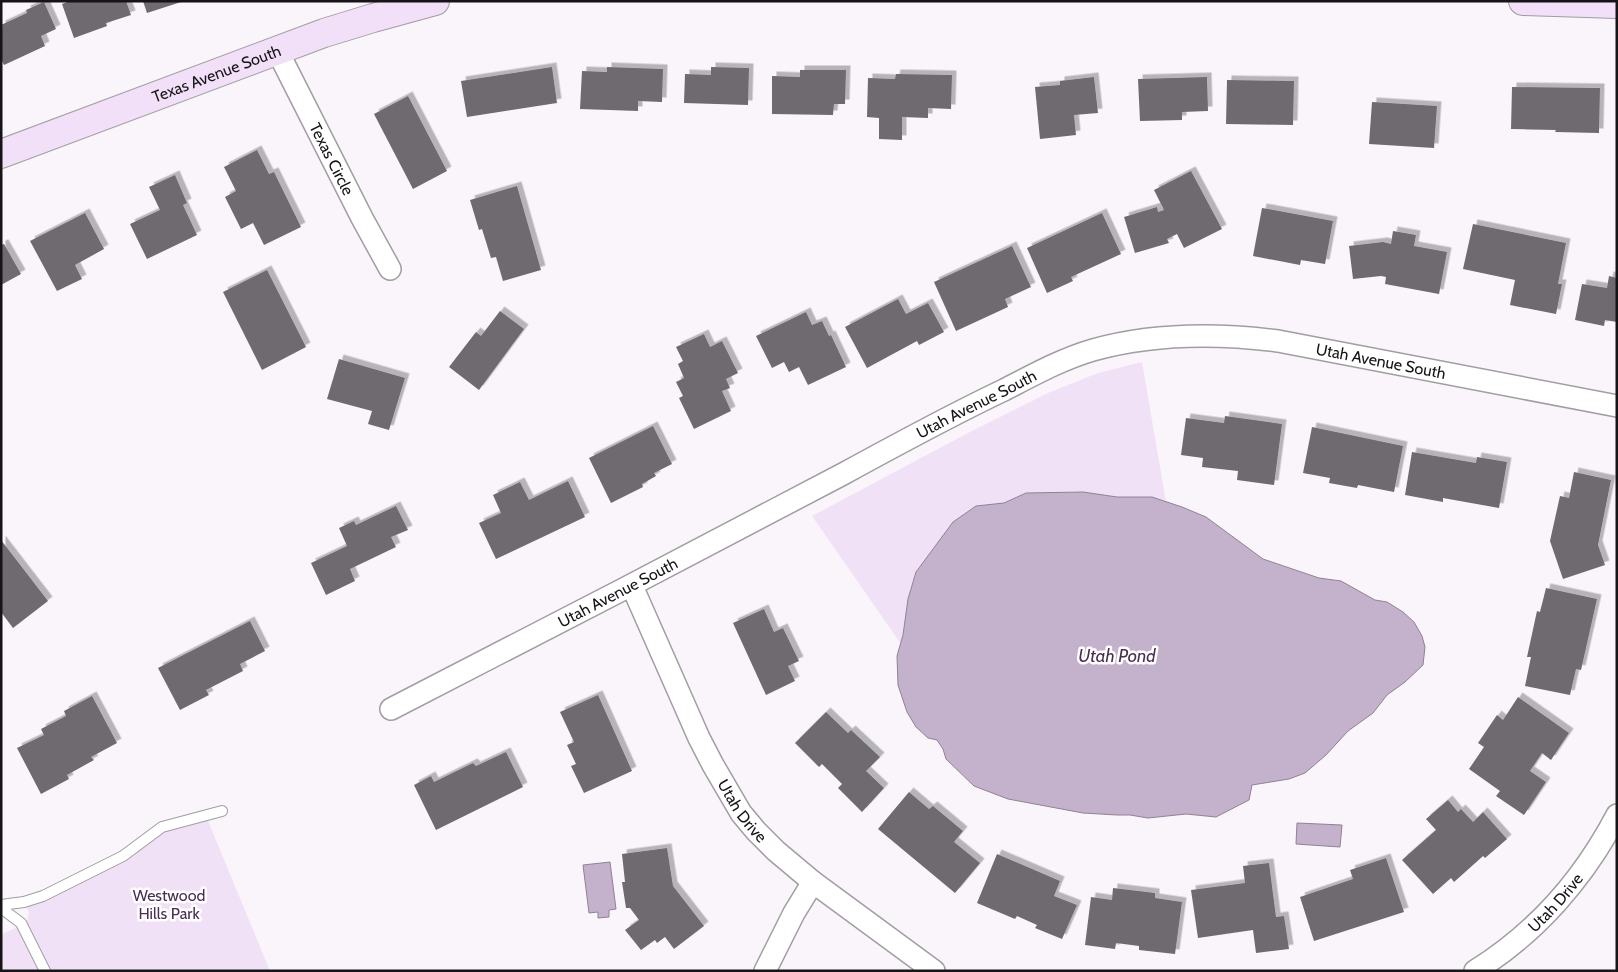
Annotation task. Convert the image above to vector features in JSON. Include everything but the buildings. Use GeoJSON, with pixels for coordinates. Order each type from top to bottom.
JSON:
{"type":"FeatureCollection","features":[{"type":"Feature","properties":{"kind":"street","name":"Texas Avenue South"},"geometry":{"type":"LineString","coordinates":[[1,154],[277,50],[373,18],[435,1]]}},
{"type":"Feature","properties":{"kind":"street"},"geometry":{"type":"LineString","coordinates":[[1523,1],[1617,4]]}},
{"type":"Feature","properties":{"kind":"street","name":"Texas Circle"},"geometry":{"type":"LineString","coordinates":[[277,50],[390,269]]}},
{"type":"Feature","properties":{"kind":"street","name":"Utah Avenue South"},"geometry":{"type":"LineString","coordinates":[[391,709],[632,586],[997,393],[1058,363],[1091,350],[1121,343],[1184,335],[1214,335],[1261,339],[1617,406]]}},
{"type":"Feature","properties":{"kind":"street","name":"Utah Drive"},"geometry":{"type":"LineString","coordinates":[[632,586],[699,738],[741,813],[776,851],[813,882],[934,971]]}},
{"type":"Feature","properties":{"kind":"street","name":"Utah Drive"},"geometry":{"type":"LineString","coordinates":[[1475,971],[1517,941],[1555,904],[1593,854],[1617,815]]}},
{"type":"Feature","properties":{"kind":"street"},"geometry":{"type":"LineString","coordinates":[[765,971],[794,913],[813,882]]}},
{"type":"Feature","properties":{"kind":"lane"},"geometry":{"type":"LineString","coordinates":[[1,907],[43,896],[122,856],[162,828],[222,811]]}},
{"type":"Feature","properties":{"kind":"lane"},"geometry":{"type":"LineString","coordinates":[[1,907],[21,923],[45,971]]}},
{"type":"Feature","properties":{"kind":"green space"},"geometry":{"type":"Polygon","coordinates":[[[1142,362],[1166,502],[1152,497],[1117,497],[1083,492],[1026,493],[1004,503],[976,506],[916,572],[908,599],[901,644],[812,516],[968,433],[1048,393],[1098,373],[1142,362]]]}},
{"type":"Feature","properties":{"kind":"green space","name":"Westwood Hills Park"},"geometry":{"type":"Polygon","coordinates":[[[206,816],[270,971],[1,971],[1,935],[27,922],[29,912],[24,902],[122,856],[151,834],[206,816]]]}},
{"type":"Feature","properties":{"kind":"water","name":"Utah Pond"},"geometry":{"type":"Polygon","coordinates":[[[1083,492],[1117,497],[1152,497],[1182,507],[1206,517],[1263,559],[1319,578],[1341,581],[1375,600],[1387,602],[1414,622],[1422,636],[1425,647],[1423,665],[1405,682],[1387,695],[1373,713],[1348,731],[1326,755],[1305,773],[1289,779],[1252,785],[1249,800],[1216,817],[1186,814],[1148,818],[1130,815],[1083,813],[1008,799],[974,786],[946,759],[943,749],[937,740],[928,738],[916,727],[907,712],[898,685],[897,656],[903,635],[908,599],[916,572],[953,522],[976,506],[1004,503],[1026,493],[1083,492]]]}},
{"type":"Feature","properties":{"kind":"water"},"geometry":{"type":"Polygon","coordinates":[[[1297,823],[1342,825],[1340,847],[1296,844],[1297,823]]]}},
{"type":"Feature","properties":{"kind":"water"},"geometry":{"type":"Polygon","coordinates":[[[610,862],[616,909],[609,910],[609,917],[598,918],[598,912],[589,913],[583,865],[610,862]]]}}]}
